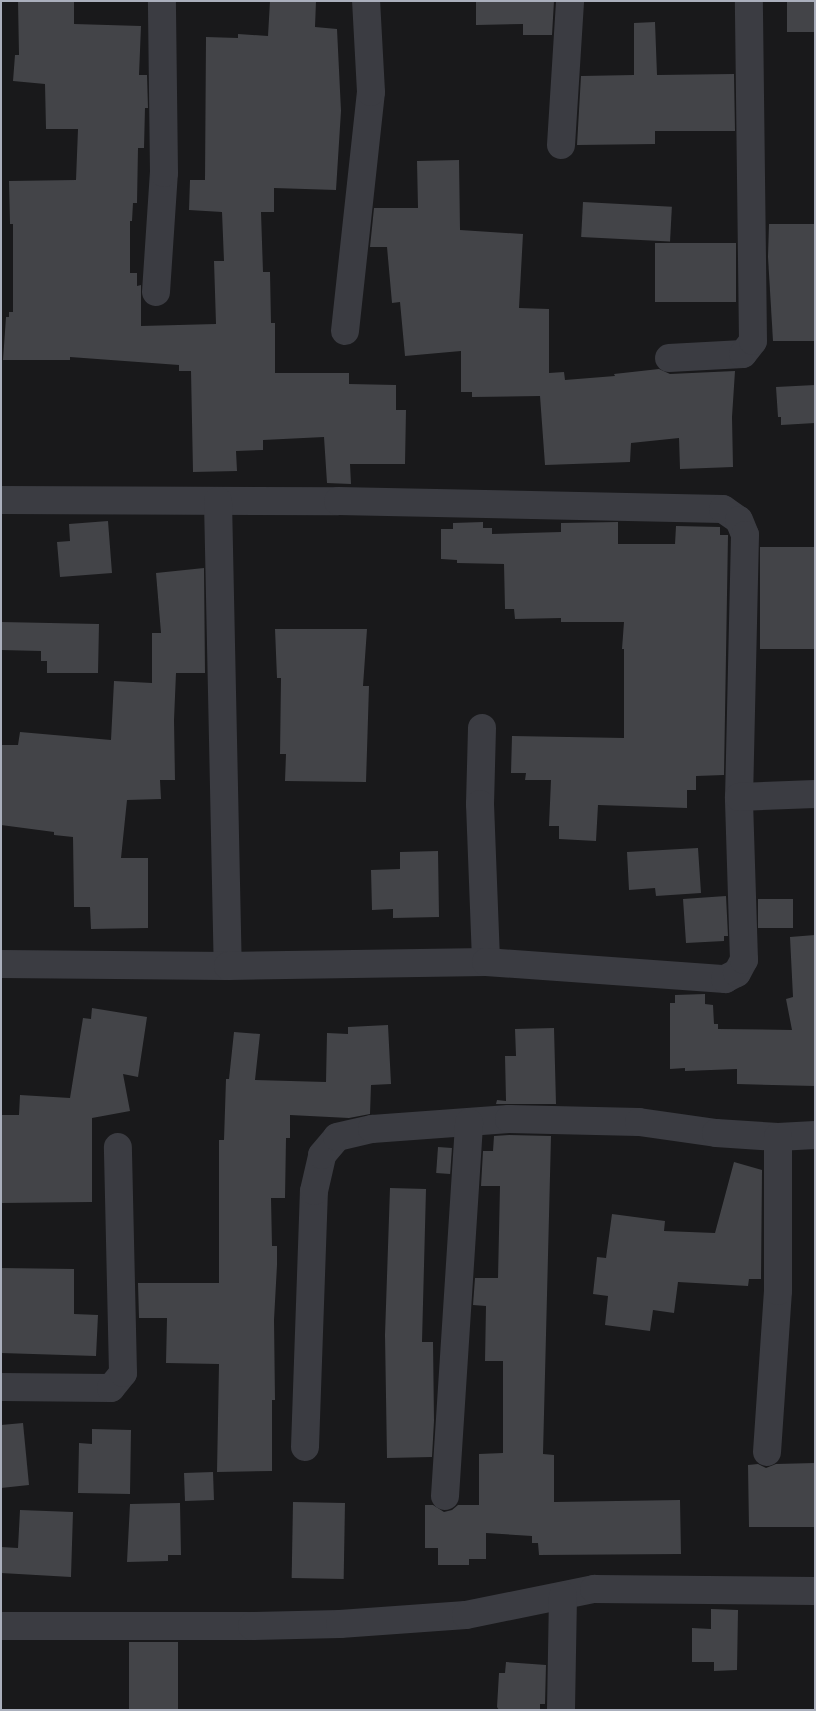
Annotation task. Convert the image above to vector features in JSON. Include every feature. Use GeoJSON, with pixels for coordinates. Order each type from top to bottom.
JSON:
{"type":"FeatureCollection","features":[{"type":"Feature","properties":{"kind":"street"},"geometry":{"type":"LineString","coordinates":[[156,292],[164,173],[162,1]]}},
{"type":"Feature","properties":{"kind":"street"},"geometry":{"type":"LineString","coordinates":[[345,331],[372,92],[366,1]]}},
{"type":"Feature","properties":{"kind":"street"},"geometry":{"type":"LineString","coordinates":[[560,145],[570,1]]}},
{"type":"Feature","properties":{"kind":"street"},"geometry":{"type":"LineString","coordinates":[[669,358],[743,354],[753,341],[749,1]]}},
{"type":"Feature","properties":{"kind":"street"},"geometry":{"type":"LineString","coordinates":[[1,500],[218,500],[722,509],[739,520],[744,535],[739,797],[744,960],[737,973],[726,979],[486,962],[228,966],[1,964]]}},
{"type":"Feature","properties":{"kind":"street"},"geometry":{"type":"LineString","coordinates":[[218,500],[228,966]]}},
{"type":"Feature","properties":{"kind":"street"},"geometry":{"type":"LineString","coordinates":[[482,728],[480,804],[486,962]]}},
{"type":"Feature","properties":{"kind":"street"},"geometry":{"type":"LineString","coordinates":[[739,797],[815,794]]}},
{"type":"Feature","properties":{"kind":"street"},"geometry":{"type":"LineString","coordinates":[[305,1447],[314,1191],[322,1155],[337,1138],[372,1129],[509,1119],[639,1122],[716,1133],[778,1137],[815,1134]]}},
{"type":"Feature","properties":{"kind":"street"},"geometry":{"type":"LineString","coordinates":[[445,1496],[469,1123]]}},
{"type":"Feature","properties":{"kind":"street"},"geometry":{"type":"LineString","coordinates":[[767,1452],[778,1291],[778,1137]]}},
{"type":"Feature","properties":{"kind":"street"},"geometry":{"type":"LineString","coordinates":[[1,1388],[111,1388],[123,1373],[118,1147]]}},
{"type":"Feature","properties":{"kind":"street"},"geometry":{"type":"LineString","coordinates":[[1,1626],[340,1624],[466,1615],[594,1589],[815,1591]]}},
{"type":"Feature","properties":{"kind":"street"},"geometry":{"type":"LineString","coordinates":[[561,1710],[562,1596]]}},
{"type":"Feature","properties":{"kind":"building"},"geometry":{"type":"Polygon","coordinates":[[[18,1],[74,1],[74,24],[141,26],[139,75],[147,75],[148,108],[145,108],[144,148],[138,148],[137,203],[133,203],[132,221],[130,221],[130,273],[137,273],[137,286],[141,285],[141,326],[216,324],[214,261],[224,261],[222,212],[189,210],[190,180],[205,180],[206,37],[238,38],[238,34],[268,36],[270,1],[316,1],[315,27],[337,29],[341,111],[336,190],[274,188],[274,212],[261,212],[263,272],[270,272],[271,323],[275,323],[275,373],[349,373],[349,384],[396,385],[396,410],[406,410],[405,464],[350,464],[351,484],[327,483],[324,437],[263,440],[263,450],[236,451],[237,471],[193,472],[191,371],[179,371],[179,365],[70,357],[70,360],[3,360],[6,317],[9,317],[9,312],[13,312],[13,224],[10,224],[9,181],[76,180],[78,129],[46,129],[45,84],[13,81],[15,55],[19,55],[18,1]]]}},
{"type":"Feature","properties":{"kind":"building"},"geometry":{"type":"Polygon","coordinates":[[[476,1],[554,1],[552,35],[523,35],[523,24],[476,25],[476,1]]]}},
{"type":"Feature","properties":{"kind":"building"},"geometry":{"type":"Polygon","coordinates":[[[787,1],[815,1],[815,32],[787,32],[787,1]]]}},
{"type":"Feature","properties":{"kind":"building"},"geometry":{"type":"Polygon","coordinates":[[[655,22],[657,75],[734,74],[735,131],[655,131],[655,144],[577,145],[581,76],[634,75],[634,23],[655,22]]]}},
{"type":"Feature","properties":{"kind":"building"},"geometry":{"type":"Polygon","coordinates":[[[459,160],[460,230],[523,234],[519,308],[549,309],[549,373],[564,372],[565,380],[615,376],[614,374],[659,369],[670,374],[735,371],[732,417],[733,467],[680,469],[679,438],[631,443],[630,462],[545,465],[540,396],[472,397],[472,392],[461,392],[461,351],[405,356],[400,302],[392,303],[387,247],[370,247],[374,208],[418,208],[417,161],[459,160]]]}},
{"type":"Feature","properties":{"kind":"building"},"geometry":{"type":"Polygon","coordinates":[[[583,202],[672,207],[670,242],[581,237],[583,202]]]}},
{"type":"Feature","properties":{"kind":"building"},"geometry":{"type":"Polygon","coordinates":[[[769,224],[815,224],[815,341],[773,341],[768,257],[769,224]]]}},
{"type":"Feature","properties":{"kind":"building"},"geometry":{"type":"Polygon","coordinates":[[[655,243],[736,243],[736,302],[655,302],[655,243]]]}},
{"type":"Feature","properties":{"kind":"building"},"geometry":{"type":"Polygon","coordinates":[[[815,385],[815,423],[781,425],[781,417],[778,417],[776,387],[815,385]]]}},
{"type":"Feature","properties":{"kind":"building"},"geometry":{"type":"Polygon","coordinates":[[[108,521],[112,573],[60,577],[57,542],[70,541],[69,524],[108,521]]]}},
{"type":"Feature","properties":{"kind":"building"},"geometry":{"type":"Polygon","coordinates":[[[483,522],[483,528],[492,528],[492,534],[561,532],[561,523],[618,522],[618,544],[675,544],[676,526],[720,527],[720,535],[728,535],[724,775],[696,776],[696,790],[687,790],[687,808],[598,805],[596,841],[559,839],[559,826],[549,826],[551,780],[525,780],[526,773],[511,773],[512,736],[624,738],[624,649],[622,649],[624,622],[561,622],[561,618],[515,619],[514,609],[505,609],[504,564],[457,563],[457,560],[441,559],[441,529],[453,529],[453,523],[483,522]]]}},
{"type":"Feature","properties":{"kind":"building"},"geometry":{"type":"Polygon","coordinates":[[[760,547],[815,547],[815,649],[760,649],[760,547]]]}},
{"type":"Feature","properties":{"kind":"building"},"geometry":{"type":"Polygon","coordinates":[[[204,568],[205,673],[176,673],[174,720],[175,780],[160,780],[161,799],[127,800],[121,858],[148,858],[148,928],[91,929],[90,907],[74,907],[73,837],[54,835],[54,832],[1,825],[1,745],[18,745],[20,732],[111,740],[114,681],[152,683],[152,633],[161,633],[156,573],[204,568]]]}},
{"type":"Feature","properties":{"kind":"building"},"geometry":{"type":"Polygon","coordinates":[[[1,622],[99,624],[98,673],[47,673],[47,661],[41,661],[41,651],[1,650],[1,622]]]}},
{"type":"Feature","properties":{"kind":"building"},"geometry":{"type":"Polygon","coordinates":[[[275,629],[367,629],[363,686],[369,686],[366,782],[285,781],[286,754],[280,754],[281,678],[277,678],[275,629]]]}},
{"type":"Feature","properties":{"kind":"building"},"geometry":{"type":"Polygon","coordinates":[[[698,848],[701,893],[656,896],[655,888],[629,890],[627,852],[698,848]]]}},
{"type":"Feature","properties":{"kind":"building"},"geometry":{"type":"Polygon","coordinates":[[[438,851],[439,917],[393,918],[393,909],[372,910],[371,870],[400,869],[400,852],[438,851]]]}},
{"type":"Feature","properties":{"kind":"building"},"geometry":{"type":"Polygon","coordinates":[[[726,896],[728,936],[724,936],[724,941],[686,943],[683,899],[726,896]]]}},
{"type":"Feature","properties":{"kind":"building"},"geometry":{"type":"Polygon","coordinates":[[[758,899],[793,899],[793,928],[758,928],[758,899]]]}},
{"type":"Feature","properties":{"kind":"building"},"geometry":{"type":"Polygon","coordinates":[[[815,935],[815,1086],[737,1084],[737,1069],[685,1071],[685,1068],[670,1069],[670,1003],[675,1003],[675,995],[705,994],[705,1004],[713,1005],[714,1024],[718,1024],[718,1029],[792,1030],[786,999],[793,997],[790,937],[815,935]]]}},
{"type":"Feature","properties":{"kind":"building"},"geometry":{"type":"Polygon","coordinates":[[[92,1008],[147,1017],[138,1077],[123,1074],[130,1111],[92,1118],[92,1202],[1,1203],[1,1115],[19,1115],[20,1095],[70,1098],[83,1018],[91,1019],[92,1008]]]}},
{"type":"Feature","properties":{"kind":"building"},"geometry":{"type":"Polygon","coordinates":[[[388,1025],[391,1084],[371,1085],[370,1114],[349,1118],[290,1115],[290,1138],[286,1138],[285,1198],[271,1198],[272,1246],[277,1246],[274,1320],[275,1400],[272,1400],[272,1471],[217,1472],[219,1364],[166,1363],[167,1318],[139,1318],[138,1283],[219,1283],[219,1140],[224,1140],[226,1079],[229,1079],[234,1032],[260,1034],[255,1080],[326,1082],[327,1033],[348,1034],[348,1027],[388,1025]]]}},
{"type":"Feature","properties":{"kind":"building"},"geometry":{"type":"Polygon","coordinates":[[[554,1028],[556,1104],[496,1104],[497,1100],[506,1101],[505,1056],[516,1056],[515,1029],[554,1028]]]}},
{"type":"Feature","properties":{"kind":"building"},"geometry":{"type":"Polygon","coordinates":[[[494,1136],[551,1136],[543,1454],[554,1455],[554,1502],[680,1500],[681,1554],[539,1555],[538,1543],[532,1543],[532,1536],[486,1533],[486,1559],[469,1559],[469,1565],[438,1565],[438,1548],[425,1548],[425,1505],[433,1505],[444,1512],[452,1510],[458,1505],[479,1505],[479,1454],[503,1453],[503,1361],[485,1361],[486,1306],[473,1305],[475,1278],[498,1278],[500,1186],[481,1186],[483,1151],[493,1151],[494,1136]]]}},
{"type":"Feature","properties":{"kind":"building"},"geometry":{"type":"Polygon","coordinates":[[[438,1147],[452,1148],[450,1174],[436,1173],[438,1147]]]}},
{"type":"Feature","properties":{"kind":"building"},"geometry":{"type":"Polygon","coordinates":[[[734,1162],[762,1170],[761,1279],[749,1279],[748,1286],[678,1282],[674,1313],[653,1310],[650,1331],[605,1325],[608,1296],[593,1294],[597,1257],[606,1258],[612,1214],[665,1221],[664,1231],[715,1233],[734,1162]]]}},
{"type":"Feature","properties":{"kind":"building"},"geometry":{"type":"Polygon","coordinates":[[[390,1188],[426,1189],[422,1342],[433,1342],[434,1421],[432,1457],[387,1458],[385,1335],[390,1188]]]}},
{"type":"Feature","properties":{"kind":"building"},"geometry":{"type":"Polygon","coordinates":[[[1,1268],[74,1269],[74,1314],[98,1315],[96,1356],[1,1353],[1,1268]]]}},
{"type":"Feature","properties":{"kind":"building"},"geometry":{"type":"Polygon","coordinates":[[[23,1423],[29,1485],[1,1488],[1,1425],[23,1423]]]}},
{"type":"Feature","properties":{"kind":"building"},"geometry":{"type":"Polygon","coordinates":[[[92,1429],[131,1430],[130,1494],[78,1493],[79,1443],[92,1444],[92,1429]]]}},
{"type":"Feature","properties":{"kind":"building"},"geometry":{"type":"Polygon","coordinates":[[[815,1463],[815,1527],[749,1527],[748,1465],[758,1464],[766,1468],[776,1464],[815,1463]]]}},
{"type":"Feature","properties":{"kind":"building"},"geometry":{"type":"Polygon","coordinates":[[[213,1472],[214,1500],[185,1501],[184,1473],[213,1472]]]}},
{"type":"Feature","properties":{"kind":"building"},"geometry":{"type":"Polygon","coordinates":[[[293,1502],[345,1503],[344,1579],[292,1578],[293,1502]]]}},
{"type":"Feature","properties":{"kind":"building"},"geometry":{"type":"Polygon","coordinates":[[[180,1503],[181,1555],[168,1555],[168,1561],[127,1562],[130,1504],[180,1503]]]}},
{"type":"Feature","properties":{"kind":"building"},"geometry":{"type":"Polygon","coordinates":[[[20,1510],[73,1512],[71,1577],[1,1573],[1,1547],[18,1548],[20,1510]]]}},
{"type":"Feature","properties":{"kind":"building"},"geometry":{"type":"Polygon","coordinates":[[[711,1609],[738,1610],[737,1670],[714,1671],[714,1662],[692,1662],[692,1628],[711,1629],[711,1609]]]}},
{"type":"Feature","properties":{"kind":"building"},"geometry":{"type":"Polygon","coordinates":[[[129,1642],[178,1642],[178,1710],[129,1710],[129,1642]]]}},
{"type":"Feature","properties":{"kind":"building"},"geometry":{"type":"Polygon","coordinates":[[[506,1662],[546,1665],[545,1704],[540,1704],[540,1710],[499,1710],[497,1707],[499,1673],[505,1673],[506,1662]]]}}]}
